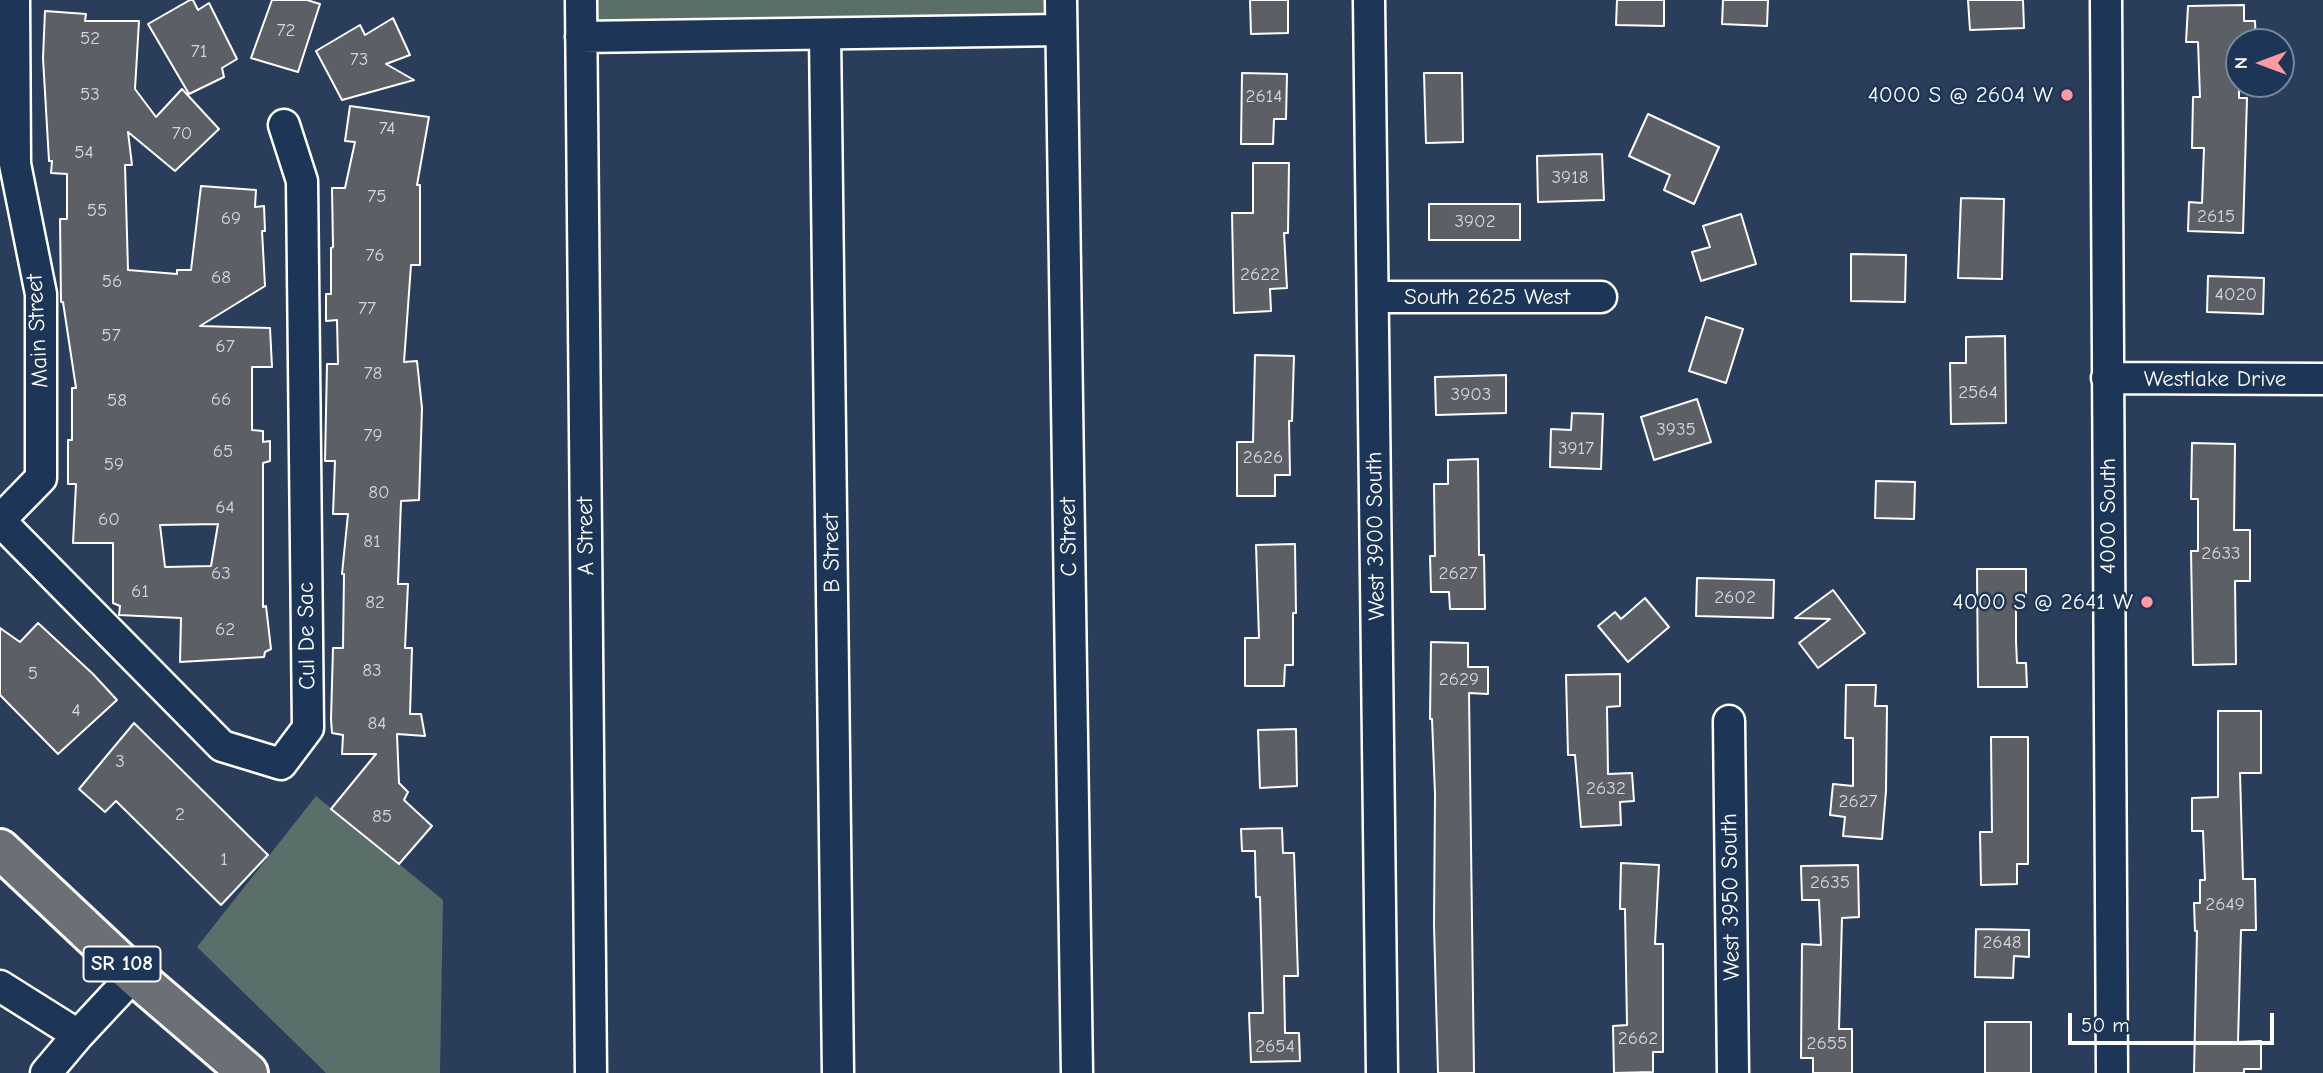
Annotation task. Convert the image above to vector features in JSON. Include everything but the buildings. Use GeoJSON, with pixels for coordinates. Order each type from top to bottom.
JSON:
{"type":"FeatureCollection","features":[{"type":"Feature","properties":{"kind":"main road","name":"SR 108"},"geometry":{"type":"LineString","coordinates":[[0,849],[134,975],[248,1073]]}},
{"type":"Feature","properties":{"kind":"street","name":"Main Street"},"geometry":{"type":"LineString","coordinates":[[0,520],[41,478],[41,294],[15,164],[14,0]]}},
{"type":"Feature","properties":{"kind":"street","name":"A Street"},"geometry":{"type":"LineString","coordinates":[[581,0],[591,1073]]}},
{"type":"Feature","properties":{"kind":"street","name":"C Street"},"geometry":{"type":"LineString","coordinates":[[1061,0],[1077,1073]]}},
{"type":"Feature","properties":{"kind":"street","name":"West 3900 South"},"geometry":{"type":"LineString","coordinates":[[1369,0],[1382,1073]]}},
{"type":"Feature","properties":{"kind":"street","name":"4000 South"},"geometry":{"type":"LineString","coordinates":[[2106,0],[2112,1073]]}},
{"type":"Feature","properties":{"kind":"street"},"geometry":{"type":"LineString","coordinates":[[581,37],[1061,30]]}},
{"type":"Feature","properties":{"kind":"street","name":"B Street"},"geometry":{"type":"LineString","coordinates":[[825,34],[838,1073]]}},
{"type":"Feature","properties":{"kind":"street","name":"Cul De Sac"},"geometry":{"type":"LineString","coordinates":[[0,520],[222,746],[281,764],[308,728],[302,181],[284,125]]}},
{"type":"Feature","properties":{"kind":"street","name":"South 2625 West"},"geometry":{"type":"LineString","coordinates":[[1373,297],[1601,297]]}},
{"type":"Feature","properties":{"kind":"street","name":"Westlake Drive"},"geometry":{"type":"LineString","coordinates":[[2107,378],[2323,379]]}},
{"type":"Feature","properties":{"kind":"street","name":"West 3950 South"},"geometry":{"type":"LineString","coordinates":[[1729,721],[1733,1073]]}},
{"type":"Feature","properties":{"kind":"street"},"geometry":{"type":"LineString","coordinates":[[46,1073],[134,975]]}},
{"type":"Feature","properties":{"kind":"street"},"geometry":{"type":"LineString","coordinates":[[0,986],[78,1035]]}},
{"type":"Feature","properties":{"kind":"green space"},"geometry":{"type":"Polygon","coordinates":[[[593,0],[1047,0],[1048,25],[593,30],[593,0]]]}},
{"type":"Feature","properties":{"kind":"green space"},"geometry":{"type":"Polygon","coordinates":[[[316,796],[443,900],[440,1073],[326,1073],[197,947],[316,796]]]}},
{"type":"Feature","properties":{"kind":"place","name":"4000 S @ 2604 W"},"geometry":{"type":"Point","coordinates":[2067,95]}},
{"type":"Feature","properties":{"kind":"place","name":"4000 S @ 2641 W"},"geometry":{"type":"Point","coordinates":[2147,602]}}]}
